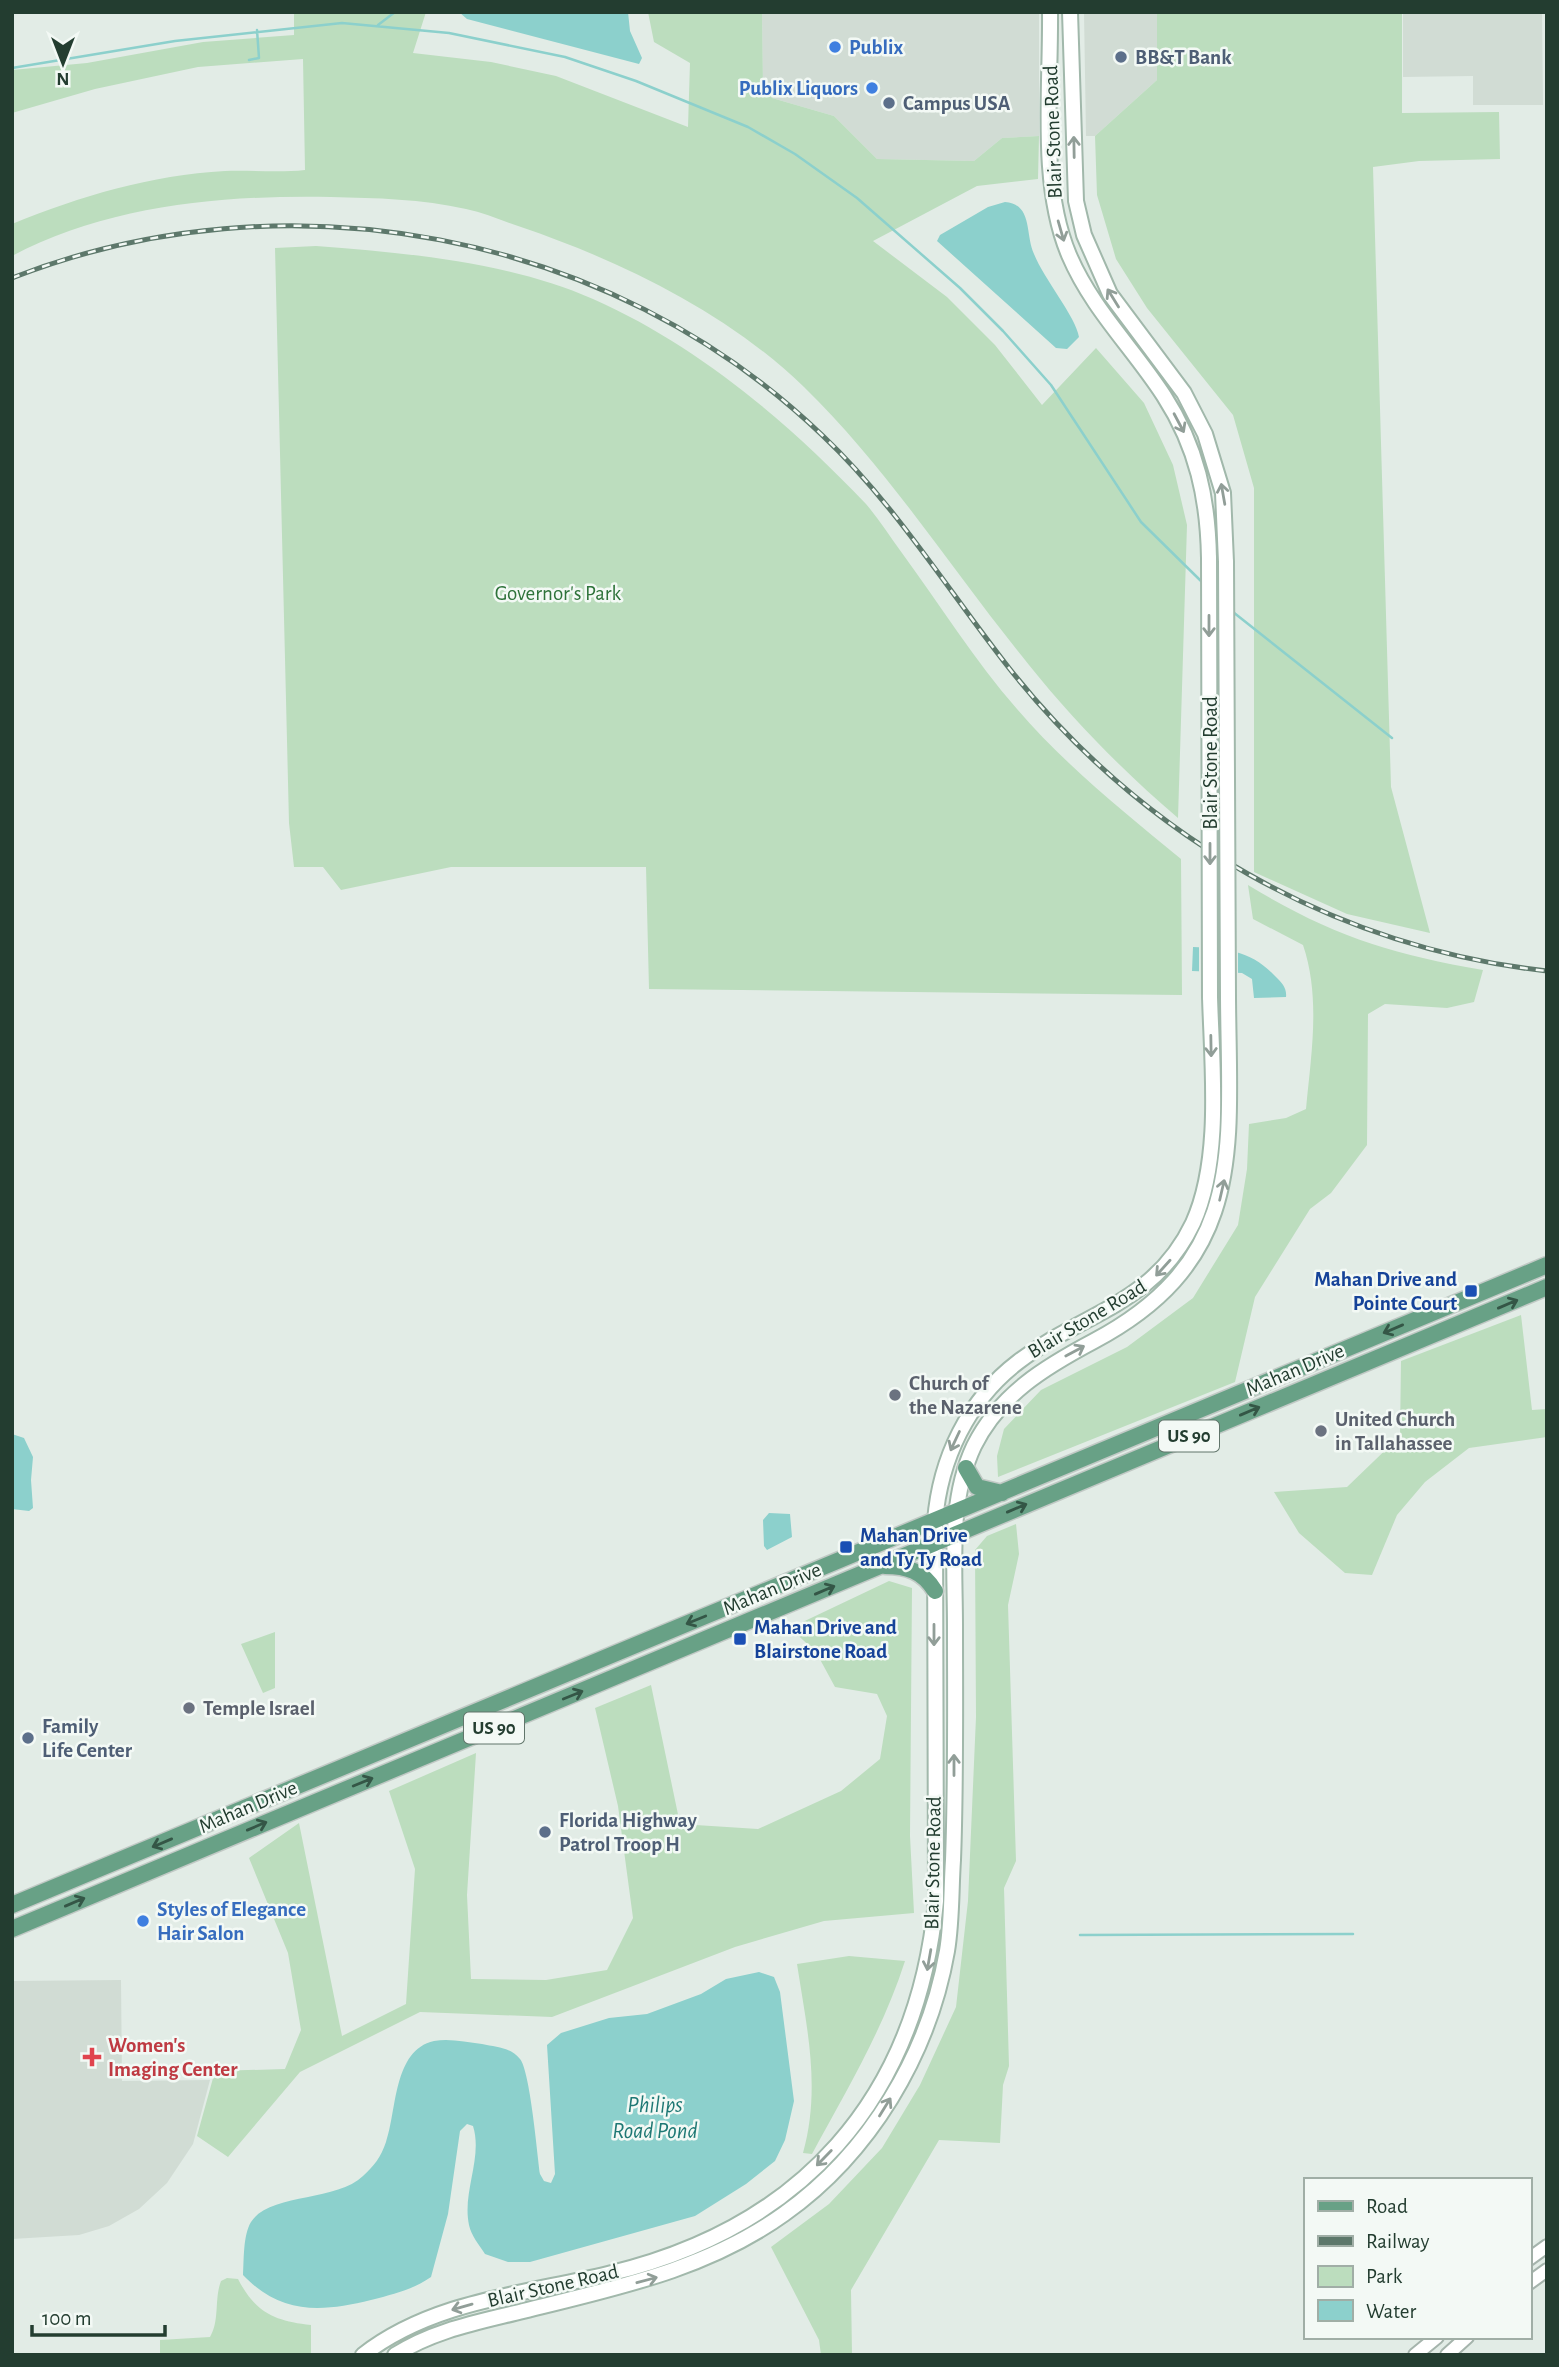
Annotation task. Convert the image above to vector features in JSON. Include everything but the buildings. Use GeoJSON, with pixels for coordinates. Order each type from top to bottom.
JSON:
{"type":"FeatureCollection","features":[{"type":"Feature","properties":{"kind":"main road","name":"Blair Stone Road"},"geometry":{"type":"LineString","coordinates":[[363,2355],[399,2331],[461,2307],[658,2261],[719,2237],[786,2193],[822,2162],[861,2115],[907,2032],[927,1971],[933,1938],[936,1901],[935,1521],[943,1471],[966,1420],[993,1385],[1030,1354],[1138,1292],[1179,1247],[1200,1205],[1208,1176],[1211,1095],[1209,558],[1206,499],[1188,440],[1163,395],[1098,309],[1068,253],[1054,200],[1050,12]]}},
{"type":"Feature","properties":{"kind":"main road","name":"Blair Stone Road"},"geometry":{"type":"LineString","coordinates":[[395,2355],[436,2335],[470,2323],[669,2274],[715,2256],[747,2239],[811,2192],[835,2170],[884,2110],[926,2026],[938,1990],[948,1938],[954,1801],[954,1535],[966,1468],[982,1431],[1001,1406],[1047,1366],[1125,1325],[1173,1286],[1199,1250],[1219,1206],[1228,1146],[1229,1095],[1226,562],[1223,493],[1205,434],[1184,393],[1110,294],[1084,235],[1076,201],[1070,12]]}},
{"type":"Feature","properties":{"kind":"main road"},"geometry":{"type":"LineString","coordinates":[[1051,115],[1074,115]]}},
{"type":"Feature","properties":{"kind":"main road"},"geometry":{"type":"LineString","coordinates":[[1211,1095],[1229,1095]]}},
{"type":"Feature","properties":{"kind":"main road","name":"Mahan Drive"},"geometry":{"type":"LineString","coordinates":[[12,1905],[1547,1265]]}},
{"type":"Feature","properties":{"kind":"main road","name":"Mahan Drive"},"geometry":{"type":"LineString","coordinates":[[12,1928],[1547,1287]]}},
{"type":"Feature","properties":{"kind":"main road"},"geometry":{"type":"LineString","coordinates":[[1138,1292],[1152,1305]]}},
{"type":"Feature","properties":{"kind":"main road"},"geometry":{"type":"LineString","coordinates":[[1354,1345],[1361,1365]]}},
{"type":"Feature","properties":{"kind":"main road"},"geometry":{"type":"LineString","coordinates":[[993,1385],[1001,1406]]}},
{"type":"Feature","properties":{"kind":"main road"},"geometry":{"type":"LineString","coordinates":[[966,1468],[977,1487],[1002,1493]]}},
{"type":"Feature","properties":{"kind":"main road"},"geometry":{"type":"LineString","coordinates":[[879,1566],[913,1569],[929,1581],[934,1591]]}},
{"type":"Feature","properties":{"kind":"main road"},"geometry":{"type":"LineString","coordinates":[[134,1856],[145,1873]]}},
{"type":"Feature","properties":{"kind":"street"},"geometry":{"type":"LineString","coordinates":[[1531,2258],[1547,2246]]}},
{"type":"Feature","properties":{"kind":"street"},"geometry":{"type":"LineString","coordinates":[[1531,2282],[1547,2270]]}},
{"type":"Feature","properties":{"kind":"street"},"geometry":{"type":"LineString","coordinates":[[1415,2355],[1435,2339]]}},
{"type":"Feature","properties":{"kind":"street"},"geometry":{"type":"LineString","coordinates":[[1447,2355],[1465,2339]]}},
{"type":"Feature","properties":{"kind":"shaded area"},"geometry":{"type":"Polygon","coordinates":[[[762,12],[1039,12],[1039,136],[1002,138],[974,161],[877,159],[834,116],[772,98],[763,85],[762,12]]]}},
{"type":"Feature","properties":{"kind":"shaded area","name":"BB&T Bank"},"geometry":{"type":"Polygon","coordinates":[[[1084,12],[1157,12],[1157,80],[1095,136],[1086,136],[1084,12]]]}},
{"type":"Feature","properties":{"kind":"shaded area"},"geometry":{"type":"Polygon","coordinates":[[[1403,12],[1542,12],[1543,105],[1473,105],[1473,76],[1403,77],[1403,12]]]}},
{"type":"Feature","properties":{"kind":"shaded area"},"geometry":{"type":"Polygon","coordinates":[[[121,1980],[122,2081],[210,2080],[193,2144],[167,2183],[139,2209],[109,2226],[79,2235],[12,2239],[12,1981],[121,1980]]]}},
{"type":"Feature","properties":{"kind":"green space"},"geometry":{"type":"Polygon","coordinates":[[[294,12],[426,12],[413,53],[491,62],[556,76],[688,127],[690,63],[654,42],[648,12],[762,12],[763,85],[772,98],[834,116],[877,159],[974,161],[1002,138],[1039,136],[1038,179],[977,186],[873,241],[947,297],[995,345],[1042,405],[1096,348],[1144,403],[1173,465],[1187,525],[1178,818],[1081,726],[1001,630],[865,453],[804,387],[742,336],[672,292],[634,273],[559,241],[473,211],[416,201],[348,197],[208,201],[127,214],[49,239],[12,256],[12,224],[117,188],[197,173],[305,170],[303,59],[198,67],[95,89],[12,113],[12,70],[87,63],[203,42],[294,35],[294,12]]]}},
{"type":"Feature","properties":{"kind":"green space"},"geometry":{"type":"Polygon","coordinates":[[[1157,12],[1402,12],[1402,113],[1499,112],[1500,159],[1419,161],[1373,167],[1391,787],[1430,933],[1347,914],[1254,872],[1254,488],[1233,415],[1147,308],[1116,259],[1097,195],[1095,136],[1157,80],[1157,12]]]}},
{"type":"Feature","properties":{"kind":"green space","name":"Governor's Park"},"geometry":{"type":"Polygon","coordinates":[[[316,246],[457,261],[560,286],[593,299],[669,339],[705,362],[773,415],[866,504],[987,672],[1035,730],[1096,787],[1181,859],[1182,995],[649,989],[646,867],[451,867],[341,890],[323,867],[294,867],[289,823],[275,248],[316,246]]]}},
{"type":"Feature","properties":{"kind":"green space"},"geometry":{"type":"Polygon","coordinates":[[[1248,885],[1306,917],[1361,940],[1419,957],[1483,970],[1474,1002],[1447,1008],[1385,1004],[1368,1014],[1367,1145],[1331,1193],[1310,1209],[1255,1297],[1235,1382],[998,1477],[997,1456],[1004,1429],[1041,1390],[1127,1347],[1193,1298],[1238,1225],[1247,1169],[1249,1124],[1286,1118],[1306,1109],[1313,1027],[1309,965],[1303,945],[1253,919],[1248,885]]]}},
{"type":"Feature","properties":{"kind":"green space"},"geometry":{"type":"Polygon","coordinates":[[[1521,1315],[1532,1410],[1547,1409],[1547,1437],[1469,1448],[1425,1482],[1397,1515],[1372,1575],[1345,1573],[1299,1533],[1274,1492],[1347,1487],[1400,1436],[1401,1361],[1521,1315]]]}},
{"type":"Feature","properties":{"kind":"green space"},"geometry":{"type":"Polygon","coordinates":[[[1016,1524],[1019,1554],[1008,1605],[1016,1861],[1004,1888],[1009,2066],[1003,2085],[1000,2143],[939,2140],[851,2290],[852,2355],[821,2355],[819,2340],[771,2247],[829,2204],[882,2148],[920,2085],[956,2007],[968,1901],[976,1717],[975,1550],[987,1536],[1016,1524]]]}},
{"type":"Feature","properties":{"kind":"green space"},"geometry":{"type":"Polygon","coordinates":[[[889,1581],[912,1588],[910,1836],[914,1913],[824,1921],[735,1947],[552,2017],[420,2012],[300,2072],[228,2157],[197,2136],[215,2071],[285,2069],[301,2030],[288,1953],[249,1858],[299,1823],[342,2036],[406,2004],[415,1869],[389,1791],[476,1753],[467,1895],[471,1979],[546,1980],[607,1970],[633,1918],[618,1806],[595,1708],[651,1685],[680,1824],[758,1829],[841,1791],[880,1759],[887,1716],[877,1694],[835,1687],[816,1652],[790,1628],[889,1581]]]}},
{"type":"Feature","properties":{"kind":"green space"},"geometry":{"type":"Polygon","coordinates":[[[275,1632],[275,1688],[263,1693],[241,1644],[275,1632]]]}},
{"type":"Feature","properties":{"kind":"green space"},"geometry":{"type":"Polygon","coordinates":[[[849,1956],[905,1961],[875,2036],[851,2083],[812,2154],[803,2153],[812,2082],[797,1964],[849,1956]]]}},
{"type":"Feature","properties":{"kind":"green space"},"geometry":{"type":"Polygon","coordinates":[[[227,2278],[238,2279],[251,2300],[267,2313],[286,2321],[311,2325],[311,2355],[160,2355],[160,2340],[210,2337],[215,2324],[221,2281],[227,2278]]]}},
{"type":"Feature","properties":{"kind":"water"},"geometry":{"type":"Polygon","coordinates":[[[459,12],[628,12],[630,31],[642,58],[639,64],[467,19],[459,12]]]}},
{"type":"Feature","properties":{"kind":"water"},"geometry":{"type":"Polygon","coordinates":[[[1005,202],[1014,204],[1024,214],[1034,254],[1077,329],[1079,337],[1067,349],[1056,348],[937,241],[940,235],[988,207],[1005,202]]]}},
{"type":"Feature","properties":{"kind":"water"},"geometry":{"type":"Polygon","coordinates":[[[1193,947],[1228,950],[1258,961],[1280,981],[1285,988],[1286,997],[1254,998],[1252,979],[1242,973],[1192,971],[1193,947]]]}},
{"type":"Feature","properties":{"kind":"water"},"geometry":{"type":"Polygon","coordinates":[[[12,1434],[24,1438],[33,1457],[33,1508],[29,1511],[12,1509],[12,1434]]]}},
{"type":"Feature","properties":{"kind":"water"},"geometry":{"type":"Polygon","coordinates":[[[769,1513],[790,1514],[792,1537],[767,1550],[764,1546],[763,1520],[769,1513]]]}},
{"type":"Feature","properties":{"kind":"water","name":"Philips Road Pond"},"geometry":{"type":"Polygon","coordinates":[[[759,1972],[774,1977],[780,1992],[794,2101],[785,2140],[775,2161],[746,2184],[695,2216],[530,2262],[508,2262],[485,2254],[469,2225],[468,2200],[476,2150],[473,2126],[467,2124],[460,2131],[448,2214],[431,2277],[387,2296],[319,2308],[287,2304],[257,2288],[243,2275],[247,2234],[251,2222],[260,2213],[272,2206],[337,2190],[363,2176],[374,2165],[386,2142],[404,2069],[411,2056],[421,2047],[440,2040],[464,2041],[503,2048],[520,2059],[530,2095],[540,2174],[544,2181],[551,2183],[555,2174],[547,2045],[561,2033],[609,2018],[647,2014],[701,1994],[726,1979],[759,1972]]]}},
{"type":"Feature","properties":{"kind":"pier"},"geometry":{"type":"Polygon","coordinates":[[[1199,944],[1238,947],[1238,976],[1199,974],[1199,944]]]}},
{"type":"Feature","properties":{"kind":"waterway"},"geometry":{"type":"LineString","coordinates":[[378,25],[395,12]]}},
{"type":"Feature","properties":{"kind":"waterway"},"geometry":{"type":"LineString","coordinates":[[12,68],[175,41],[342,23],[449,33],[565,57],[636,81],[748,127],[795,154],[857,198],[960,288],[1003,331],[1051,385],[1141,522],[1203,583]]}},
{"type":"Feature","properties":{"kind":"waterway"},"geometry":{"type":"LineString","coordinates":[[249,60],[259,58],[257,30]]}},
{"type":"Feature","properties":{"kind":"waterway"},"geometry":{"type":"LineString","coordinates":[[1233,612],[1392,738]]}},
{"type":"Feature","properties":{"kind":"waterway"},"geometry":{"type":"LineString","coordinates":[[1080,1935],[1353,1934]]}},
{"type":"Feature","properties":{"kind":"railway"},"geometry":{"type":"LineString","coordinates":[[12,278],[116,246],[224,229],[332,227],[440,240],[545,267],[644,309],[738,365],[822,435],[897,518],[1009,668],[1061,728],[1119,783],[1181,831],[1247,874],[1317,909],[1391,937],[1468,958],[1547,971]]}},
{"type":"Feature","properties":{"kind":"place","name":"Publix"},"geometry":{"type":"Point","coordinates":[835,47]}},
{"type":"Feature","properties":{"kind":"place","name":"BB&T Bank"},"geometry":{"type":"Point","coordinates":[1121,57]}},
{"type":"Feature","properties":{"kind":"place","name":"Publix Liquors"},"geometry":{"type":"Point","coordinates":[872,88]}},
{"type":"Feature","properties":{"kind":"place","name":"Campus USA"},"geometry":{"type":"Point","coordinates":[889,103]}},
{"type":"Feature","properties":{"kind":"place","name":"Mahan Drive and Pointe Court"},"geometry":{"type":"Point","coordinates":[1471,1291]}},
{"type":"Feature","properties":{"kind":"place","name":"Church of the Nazarene"},"geometry":{"type":"Point","coordinates":[895,1395]}},
{"type":"Feature","properties":{"kind":"place","name":"United Church in Tallahassee"},"geometry":{"type":"Point","coordinates":[1321,1431]}},
{"type":"Feature","properties":{"kind":"place","name":"Mahan Drive and Ty Ty Road"},"geometry":{"type":"Point","coordinates":[846,1547]}},
{"type":"Feature","properties":{"kind":"place","name":"Mahan Drive and Blairstone Road"},"geometry":{"type":"Point","coordinates":[740,1639]}},
{"type":"Feature","properties":{"kind":"place","name":"Temple Israel"},"geometry":{"type":"Point","coordinates":[189,1708]}},
{"type":"Feature","properties":{"kind":"place","name":"Family Life Center"},"geometry":{"type":"Point","coordinates":[28,1738]}},
{"type":"Feature","properties":{"kind":"place","name":"Florida Highway Patrol Troop H"},"geometry":{"type":"Point","coordinates":[545,1832]}},
{"type":"Feature","properties":{"kind":"place","name":"Styles of Elegance Hair Salon"},"geometry":{"type":"Point","coordinates":[143,1921]}},
{"type":"Feature","properties":{"kind":"place","name":"Women's Imaging Center"},"geometry":{"type":"Point","coordinates":[92,2057]}}]}
